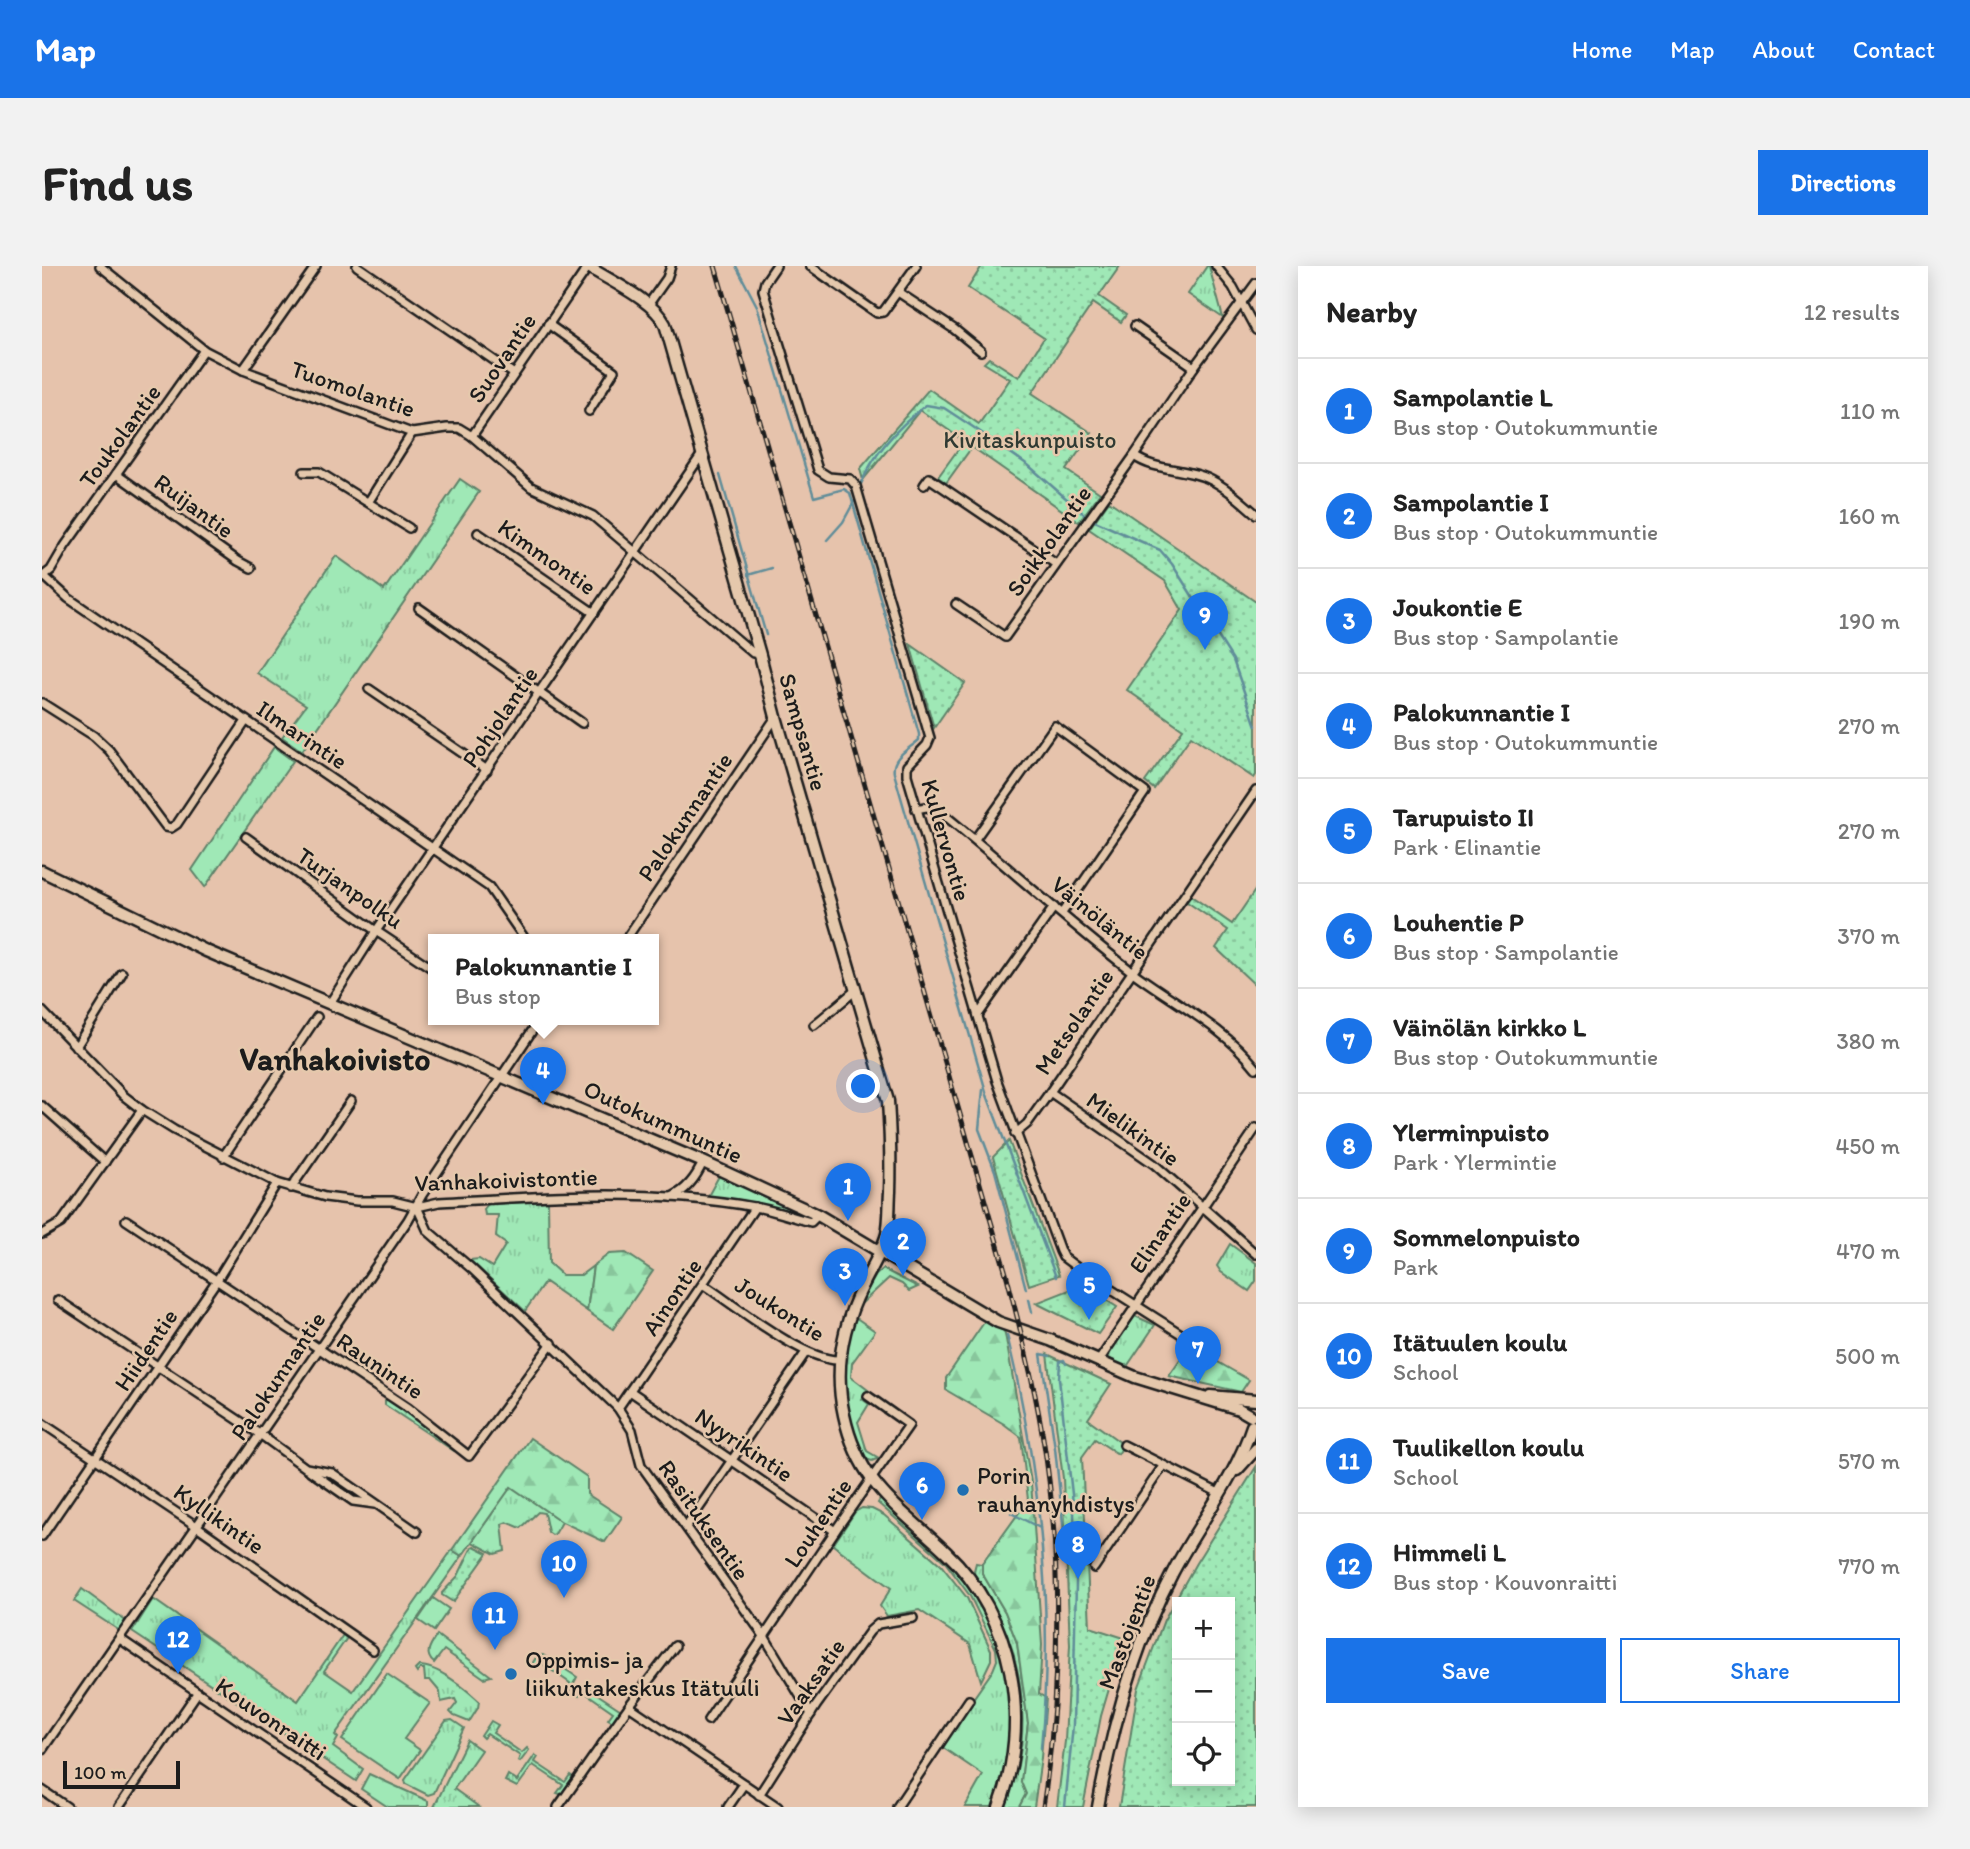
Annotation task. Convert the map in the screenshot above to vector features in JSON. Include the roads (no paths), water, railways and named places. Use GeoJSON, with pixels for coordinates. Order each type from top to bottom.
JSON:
{"type":"FeatureCollection","features":[{"type":"Feature","properties":{"kind":"main road","name":"Sampsantie"},"geometry":{"type":"LineString","coordinates":[[587,266],[649,305],[665,324],[888,1101],[891,1147],[887,1235],[853,1304],[838,1360]]}},
{"type":"Feature","properties":{"kind":"main road","name":"Outokummuntie"},"geometry":{"type":"LineString","coordinates":[[42,871],[206,951],[703,1162],[818,1215],[998,1322],[1049,1340],[1135,1377],[1239,1409],[1253,1425]]}},
{"type":"Feature","properties":{"kind":"main road"},"geometry":{"type":"LineString","coordinates":[[838,1360],[844,1415],[870,1480],[889,1502],[948,1553],[974,1586],[996,1624],[1010,1665],[1016,1706],[1014,1754],[999,1807]]}},
{"type":"Feature","properties":{"kind":"main road","name":"Outokummuntie"},"geometry":{"type":"LineString","coordinates":[[1182,1392],[1256,1400]]}},
{"type":"Feature","properties":{"kind":"main road","name":"Mastojentie"},"geometry":{"type":"LineString","coordinates":[[1098,1807],[1109,1746],[1135,1656],[1172,1573],[1247,1442],[1256,1406]]}},
{"type":"Feature","properties":{"kind":"main road","name":"Mastojentie"},"geometry":{"type":"LineString","coordinates":[[1222,1488],[1256,1449]]}},
{"type":"Feature","properties":{"kind":"street","name":"Tuomolantie"},"geometry":{"type":"LineString","coordinates":[[100,266],[205,350],[243,370],[412,433],[459,428],[472,436]]}},
{"type":"Feature","properties":{"kind":"street"},"geometry":{"type":"LineString","coordinates":[[243,370],[316,266]]}},
{"type":"Feature","properties":{"kind":"street"},"geometry":{"type":"LineString","coordinates":[[357,266],[514,374]]}},
{"type":"Feature","properties":{"kind":"street","name":"Suovantie"},"geometry":{"type":"LineString","coordinates":[[472,436],[587,266]]}},
{"type":"Feature","properties":{"kind":"street"},"geometry":{"type":"LineString","coordinates":[[649,305],[667,278],[671,266]]}},
{"type":"Feature","properties":{"kind":"street","name":"Kullervontie"},"geometry":{"type":"LineString","coordinates":[[776,266],[763,290],[818,470],[829,477],[850,480],[856,486],[930,738],[927,745],[907,766],[916,809],[997,1081],[1063,1257],[1214,1354]]}},
{"type":"Feature","properties":{"kind":"street"},"geometry":{"type":"LineString","coordinates":[[810,266],[877,313],[883,312],[916,266]]}},
{"type":"Feature","properties":{"kind":"street"},"geometry":{"type":"LineString","coordinates":[[1216,266],[1233,287],[1256,330]]}},
{"type":"Feature","properties":{"kind":"street","name":"Soikkolantie"},"geometry":{"type":"LineString","coordinates":[[956,604],[1005,637],[1256,283]]}},
{"type":"Feature","properties":{"kind":"street"},"geometry":{"type":"LineString","coordinates":[[898,292],[954,329],[981,351]]}},
{"type":"Feature","properties":{"kind":"street"},"geometry":{"type":"LineString","coordinates":[[548,324],[614,371],[589,411]]}},
{"type":"Feature","properties":{"kind":"street"},"geometry":{"type":"LineString","coordinates":[[1135,326],[1194,367]]}},
{"type":"Feature","properties":{"kind":"street","name":"Toukolantie"},"geometry":{"type":"LineString","coordinates":[[43,576],[51,570],[65,546],[205,350]]}},
{"type":"Feature","properties":{"kind":"street"},"geometry":{"type":"LineString","coordinates":[[369,501],[412,433]]}},
{"type":"Feature","properties":{"kind":"street"},"geometry":{"type":"LineString","coordinates":[[472,436],[531,488],[593,516],[753,653],[760,655]]}},
{"type":"Feature","properties":{"kind":"street","name":"Pohjolantie"},"geometry":{"type":"LineString","coordinates":[[330,1003],[376,931],[702,454]]}},
{"type":"Feature","properties":{"kind":"street"},"geometry":{"type":"LineString","coordinates":[[1133,456],[1143,463],[1206,478],[1234,495],[1256,514]]}},
{"type":"Feature","properties":{"kind":"street"},"geometry":{"type":"LineString","coordinates":[[304,472],[319,472],[409,528]]}},
{"type":"Feature","properties":{"kind":"street","name":"Ruijantie"},"geometry":{"type":"LineString","coordinates":[[116,474],[251,568]]}},
{"type":"Feature","properties":{"kind":"street"},"geometry":{"type":"LineString","coordinates":[[924,485],[929,478],[1056,564]]}},
{"type":"Feature","properties":{"kind":"street","name":"Kimmontie"},"geometry":{"type":"LineString","coordinates":[[478,533],[594,613]]}},
{"type":"Feature","properties":{"kind":"street","name":"Ilmarintie"},"geometry":{"type":"LineString","coordinates":[[43,576],[68,598],[489,887],[522,934]]}},
{"type":"Feature","properties":{"kind":"street"},"geometry":{"type":"LineString","coordinates":[[419,608],[582,723]]}},
{"type":"Feature","properties":{"kind":"street"},"geometry":{"type":"LineString","coordinates":[[369,689],[487,770]]}},
{"type":"Feature","properties":{"kind":"street"},"geometry":{"type":"LineString","coordinates":[[42,704],[94,736],[109,750],[166,827],[171,828],[177,824],[246,721]]}},
{"type":"Feature","properties":{"kind":"street","name":"Palokunnantie"},"geometry":{"type":"LineString","coordinates":[[629,934],[776,717]]}},
{"type":"Feature","properties":{"kind":"street"},"geometry":{"type":"LineString","coordinates":[[975,839],[1055,726],[1145,792],[1062,913]]}},
{"type":"Feature","properties":{"kind":"street","name":"Metsolantie"},"geometry":{"type":"LineString","coordinates":[[1015,1133],[1027,1124],[1050,1092],[1256,790]]}},
{"type":"Feature","properties":{"kind":"street","name":"Väinöläntie"},"geometry":{"type":"LineString","coordinates":[[916,809],[937,808],[1132,971],[1214,1029],[1256,1068]]}},
{"type":"Feature","properties":{"kind":"street","name":"Turjanpolku"},"geometry":{"type":"LineString","coordinates":[[246,837],[428,966]]}},
{"type":"Feature","properties":{"kind":"street"},"geometry":{"type":"LineString","coordinates":[[978,1015],[1054,907]]}},
{"type":"Feature","properties":{"kind":"street"},"geometry":{"type":"LineString","coordinates":[[76,1046],[122,973]]}},
{"type":"Feature","properties":{"kind":"street"},"geometry":{"type":"LineString","coordinates":[[814,1025],[856,990]]}},
{"type":"Feature","properties":{"kind":"street","name":"Vanhakoivistontie"},"geometry":{"type":"LineString","coordinates":[[42,1011],[124,1096],[142,1110],[223,1157],[277,1184],[325,1197],[357,1201],[393,1201],[416,1207],[439,1202],[552,1195],[670,1198],[755,1207],[811,1222],[818,1215]]}},
{"type":"Feature","properties":{"kind":"street"},"geometry":{"type":"LineString","coordinates":[[223,1157],[317,1017]]}},
{"type":"Feature","properties":{"kind":"street","name":"Palokunnantie"},"geometry":{"type":"LineString","coordinates":[[42,1750],[320,1349],[536,1025]]}},
{"type":"Feature","properties":{"kind":"street","name":"Mielikintie"},"geometry":{"type":"LineString","coordinates":[[1050,1092],[1154,1164],[1256,1254]]}},
{"type":"Feature","properties":{"kind":"street"},"geometry":{"type":"LineString","coordinates":[[291,1188],[351,1101]]}},
{"type":"Feature","properties":{"kind":"street"},"geometry":{"type":"LineString","coordinates":[[42,1106],[105,1163]]}},
{"type":"Feature","properties":{"kind":"street"},"geometry":{"type":"LineString","coordinates":[[42,1234],[61,1223],[142,1110]]}},
{"type":"Feature","properties":{"kind":"street","name":"Elinantie"},"geometry":{"type":"LineString","coordinates":[[1097,1362],[1256,1128]]}},
{"type":"Feature","properties":{"kind":"street"},"geometry":{"type":"LineString","coordinates":[[670,1198],[688,1186],[697,1176],[703,1162]]}},
{"type":"Feature","properties":{"kind":"street","name":"Hiidentie"},"geometry":{"type":"LineString","coordinates":[[42,1536],[217,1280],[277,1184]]}},
{"type":"Feature","properties":{"kind":"street","name":"Rasituksentie"},"geometry":{"type":"LineString","coordinates":[[416,1207],[428,1231],[472,1269],[618,1408],[632,1430],[642,1465],[764,1636],[811,1714]]}},
{"type":"Feature","properties":{"kind":"street","name":"Ainontie"},"geometry":{"type":"LineString","coordinates":[[618,1408],[755,1207]]}},
{"type":"Feature","properties":{"kind":"street","name":"Raunintie"},"geometry":{"type":"LineString","coordinates":[[126,1220],[408,1408],[469,1456],[551,1343]]}},
{"type":"Feature","properties":{"kind":"street","name":"Joukontie"},"geometry":{"type":"LineString","coordinates":[[704,1284],[806,1352],[828,1360],[838,1360]]}},
{"type":"Feature","properties":{"kind":"street"},"geometry":{"type":"LineString","coordinates":[[58,1300],[306,1468],[332,1473],[416,1532]]}},
{"type":"Feature","properties":{"kind":"street"},"geometry":{"type":"LineString","coordinates":[[685,1527],[806,1352]]}},
{"type":"Feature","properties":{"kind":"street","name":"Nyyrikintie"},"geometry":{"type":"LineString","coordinates":[[630,1391],[835,1531]]}},
{"type":"Feature","properties":{"kind":"street","name":"Louhentie"},"geometry":{"type":"LineString","coordinates":[[708,1720],[909,1425],[868,1396]]}},
{"type":"Feature","properties":{"kind":"street","name":"Kyllikintie"},"geometry":{"type":"LineString","coordinates":[[42,1423],[198,1527],[373,1650]]}},
{"type":"Feature","properties":{"kind":"street"},"geometry":{"type":"LineString","coordinates":[[1124,1446],[1163,1466],[1222,1488]]}},
{"type":"Feature","properties":{"kind":"street"},"geometry":{"type":"LineString","coordinates":[[1094,1568],[1163,1466]]}},
{"type":"Feature","properties":{"kind":"street","name":"Vaaksatie"},"geometry":{"type":"LineString","coordinates":[[759,1794],[870,1631],[878,1624],[913,1618]]}},
{"type":"Feature","properties":{"kind":"street","name":"Kouvonraitti"},"geometry":{"type":"LineString","coordinates":[[120,1639],[366,1807]]}},
{"type":"Feature","properties":{"kind":"street"},"geometry":{"type":"LineString","coordinates":[[558,1807],[675,1646]]}},
{"type":"Feature","properties":{"kind":"street"},"geometry":{"type":"LineString","coordinates":[[119,1807],[197,1693]]}},
{"type":"Feature","properties":{"kind":"street"},"geometry":{"type":"LineString","coordinates":[[897,1807],[969,1700]]}},
{"type":"Feature","properties":{"kind":"street"},"geometry":{"type":"LineString","coordinates":[[629,1706],[778,1807]]}},
{"type":"Feature","properties":{"kind":"street"},"geometry":{"type":"LineString","coordinates":[[729,1807],[744,1784]]}},
{"type":"Feature","properties":{"kind":"street"},"geometry":{"type":"LineString","coordinates":[[42,1790],[67,1807]]}},
{"type":"Feature","properties":{"kind":"waterway"},"geometry":{"type":"LineString","coordinates":[[736,266],[757,306],[814,497],[844,489],[850,493],[919,734],[919,740],[895,762],[894,773],[987,1095],[1056,1277]]}},
{"type":"Feature","properties":{"kind":"waterway"},"geometry":{"type":"LineString","coordinates":[[861,484],[888,441],[926,405],[944,408],[973,427],[1028,465],[1084,514]]}},
{"type":"Feature","properties":{"kind":"waterway"},"geometry":{"type":"LineString","coordinates":[[720,475],[766,635]]}},
{"type":"Feature","properties":{"kind":"waterway"},"geometry":{"type":"LineString","coordinates":[[827,540],[843,522],[855,500]]}},
{"type":"Feature","properties":{"kind":"waterway"},"geometry":{"type":"LineString","coordinates":[[1095,521],[1160,550],[1172,564],[1233,660],[1256,726]]}},
{"type":"Feature","properties":{"kind":"waterway"},"geometry":{"type":"LineString","coordinates":[[748,575],[772,568]]}},
{"type":"Feature","properties":{"kind":"waterway"},"geometry":{"type":"LineString","coordinates":[[983,1090],[979,1129],[995,1171],[1026,1289]]}},
{"type":"Feature","properties":{"kind":"waterway"},"geometry":{"type":"LineString","coordinates":[[1029,1299],[1032,1312]]}},
{"type":"Feature","properties":{"kind":"waterway"},"geometry":{"type":"LineString","coordinates":[[1007,1335],[1028,1437],[1041,1540],[1046,1644],[1041,1748]]}},
{"type":"Feature","properties":{"kind":"waterway"},"geometry":{"type":"LineString","coordinates":[[1050,1356],[1041,1354],[1064,1533]]}},
{"type":"Feature","properties":{"kind":"waterway"},"geometry":{"type":"LineString","coordinates":[[1065,1807],[1073,1725],[1076,1582],[1074,1512],[1059,1379],[1060,1361],[1064,1360],[1066,1364]]}},
{"type":"Feature","properties":{"kind":"waterway"},"geometry":{"type":"LineString","coordinates":[[1011,1513],[1040,1528]]}},
{"type":"Feature","properties":{"kind":"railway"},"geometry":{"type":"LineString","coordinates":[[715,266],[1007,1277],[1035,1393],[1049,1476],[1057,1619],[1053,1716],[1043,1807]]}},
{"type":"Feature","properties":{"kind":"place","name":"Sommelonpuisto"},"geometry":{"type":"Point","coordinates":[1205,650]}},
{"type":"Feature","properties":{"kind":"place","name":"Palokunnantie I"},"geometry":{"type":"Point","coordinates":[543,1105]}},
{"type":"Feature","properties":{"kind":"place","name":"Sampolantie L"},"geometry":{"type":"Point","coordinates":[848,1221]}},
{"type":"Feature","properties":{"kind":"place","name":"Sampolantie I"},"geometry":{"type":"Point","coordinates":[903,1276]}},
{"type":"Feature","properties":{"kind":"place","name":"Joukontie E"},"geometry":{"type":"Point","coordinates":[845,1306]}},
{"type":"Feature","properties":{"kind":"place","name":"Tarupuisto II"},"geometry":{"type":"Point","coordinates":[1089,1320]}},
{"type":"Feature","properties":{"kind":"place","name":"Väinölän kirkko L"},"geometry":{"type":"Point","coordinates":[1198,1384]}},
{"type":"Feature","properties":{"kind":"place","name":"Porin rauhanyhdistys"},"geometry":{"type":"Point","coordinates":[963,1490]}},
{"type":"Feature","properties":{"kind":"place","name":"Louhentie P"},"geometry":{"type":"Point","coordinates":[922,1520]}},
{"type":"Feature","properties":{"kind":"place","name":"Ylerminpuisto"},"geometry":{"type":"Point","coordinates":[1078,1579]}},
{"type":"Feature","properties":{"kind":"place","name":"Itätuulen koulu"},"geometry":{"type":"Point","coordinates":[564,1598]}},
{"type":"Feature","properties":{"kind":"place","name":"Tuulikellon koulu"},"geometry":{"type":"Point","coordinates":[495,1650]}},
{"type":"Feature","properties":{"kind":"place","name":"Himmeli L"},"geometry":{"type":"Point","coordinates":[178,1674]}},
{"type":"Feature","properties":{"kind":"place","name":"Oppimis- ja liikuntakeskus Itätuuli"},"geometry":{"type":"Point","coordinates":[511,1674]}},
{"type":"Feature","properties":{"kind":"district","name":"Vanhakoivisto"},"geometry":{"type":"Point","coordinates":[335,1059]}},
{"type":"Feature","properties":{"kind":"park label","name":"Kivitaskunpuisto"},"geometry":{"type":"Point","coordinates":[1030,440]}}]}
